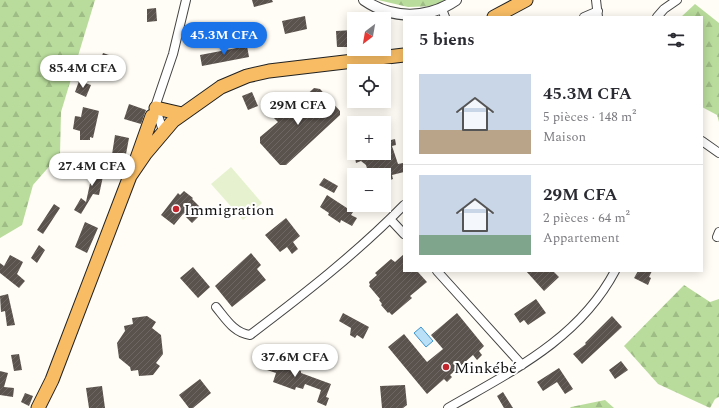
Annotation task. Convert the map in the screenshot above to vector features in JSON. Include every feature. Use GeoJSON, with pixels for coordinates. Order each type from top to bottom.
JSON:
{"type":"FeatureCollection","features":[{"type":"Feature","properties":{"kind":"highway"},"geometry":{"type":"LineString","coordinates":[[496,16],[526,0]]}},
{"type":"Feature","properties":{"kind":"highway"},"geometry":{"type":"LineString","coordinates":[[130,176],[160,135],[182,114],[221,87],[247,76],[269,70],[403,55]]}},
{"type":"Feature","properties":{"kind":"highway"},"geometry":{"type":"LineString","coordinates":[[38,408],[96,267],[154,110],[182,114]]}},
{"type":"Feature","properties":{"kind":"highway"},"geometry":{"type":"LineString","coordinates":[[46,390],[48,408]]}},
{"type":"Feature","properties":{"kind":"street"},"geometry":{"type":"LineString","coordinates":[[160,135],[153,129],[154,110],[172,54],[186,0]]}},
{"type":"Feature","properties":{"kind":"street"},"geometry":{"type":"LineString","coordinates":[[364,0],[387,12],[412,16],[444,13],[456,0]]}},
{"type":"Feature","properties":{"kind":"street"},"geometry":{"type":"LineString","coordinates":[[658,16],[664,9],[677,0]]}},
{"type":"Feature","properties":{"kind":"street"},"geometry":{"type":"LineString","coordinates":[[586,16],[599,7]]}},
{"type":"Feature","properties":{"kind":"street"},"geometry":{"type":"LineString","coordinates":[[703,142],[719,153]]}},
{"type":"Feature","properties":{"kind":"street"},"geometry":{"type":"LineString","coordinates":[[216,307],[230,324],[242,334],[250,335],[289,306],[403,207]]}},
{"type":"Feature","properties":{"kind":"street"},"geometry":{"type":"LineString","coordinates":[[390,219],[403,233]]}},
{"type":"Feature","properties":{"kind":"street"},"geometry":{"type":"LineString","coordinates":[[438,272],[522,365]]}},
{"type":"Feature","properties":{"kind":"street"},"geometry":{"type":"LineString","coordinates":[[448,408],[522,365],[552,345],[598,298],[614,272]]}},
{"type":"Feature","properties":{"kind":"green space"},"geometry":{"type":"Polygon","coordinates":[[[0,0],[95,0],[61,112],[60,154],[33,185],[22,225],[0,238],[0,0]]]}},
{"type":"Feature","properties":{"kind":"green space"},"geometry":{"type":"Polygon","coordinates":[[[378,0],[445,0],[437,6],[408,7],[378,0]]]}},
{"type":"Feature","properties":{"kind":"green space"},"geometry":{"type":"Polygon","coordinates":[[[695,4],[719,23],[719,122],[717,115],[703,108],[703,16],[682,16],[695,4]]]}},
{"type":"Feature","properties":{"kind":"green space"},"geometry":{"type":"Polygon","coordinates":[[[231,167],[262,203],[243,220],[211,184],[231,167]]]}},
{"type":"Feature","properties":{"kind":"green space"},"geometry":{"type":"Polygon","coordinates":[[[684,285],[710,302],[719,299],[719,397],[715,399],[710,408],[658,384],[624,346],[684,285]]]}},
{"type":"Feature","properties":{"kind":"green space"},"geometry":{"type":"Polygon","coordinates":[[[605,400],[614,408],[570,408],[571,407],[605,400]]]}},
{"type":"Feature","properties":{"kind":"water"},"geometry":{"type":"Polygon","coordinates":[[[421,327],[433,341],[426,347],[414,333],[421,327]]]}},
{"type":"Feature","properties":{"kind":"building"},"geometry":{"type":"Polygon","coordinates":[[[252,0],[272,0],[273,2],[254,7],[252,0]]]}},
{"type":"Feature","properties":{"kind":"building"},"geometry":{"type":"Polygon","coordinates":[[[156,8],[157,21],[147,22],[147,9],[156,8]]]}},
{"type":"Feature","properties":{"kind":"building"},"geometry":{"type":"Polygon","coordinates":[[[305,16],[307,29],[285,34],[282,21],[305,16]]]}},
{"type":"Feature","properties":{"kind":"building"},"geometry":{"type":"Polygon","coordinates":[[[347,30],[347,47],[337,47],[336,31],[347,30]]]}},
{"type":"Feature","properties":{"kind":"building"},"geometry":{"type":"Polygon","coordinates":[[[247,46],[249,57],[202,66],[200,55],[247,46]]]}},
{"type":"Feature","properties":{"kind":"building"},"geometry":{"type":"Polygon","coordinates":[[[103,53],[112,56],[106,74],[97,70],[103,53]]]}},
{"type":"Feature","properties":{"kind":"building"},"geometry":{"type":"Polygon","coordinates":[[[79,81],[91,85],[86,97],[75,92],[79,81]]]}},
{"type":"Feature","properties":{"kind":"building"},"geometry":{"type":"Polygon","coordinates":[[[314,88],[320,89],[340,111],[340,115],[286,165],[280,165],[260,143],[260,137],[278,122],[269,113],[282,101],[290,110],[314,88]]]}},
{"type":"Feature","properties":{"kind":"building"},"geometry":{"type":"Polygon","coordinates":[[[252,92],[258,106],[248,110],[242,96],[252,92]]]}},
{"type":"Feature","properties":{"kind":"building"},"geometry":{"type":"Polygon","coordinates":[[[129,104],[146,110],[141,124],[124,119],[129,104]]]}},
{"type":"Feature","properties":{"kind":"building"},"geometry":{"type":"Polygon","coordinates":[[[83,107],[99,111],[93,138],[90,137],[90,140],[80,140],[80,131],[73,129],[75,116],[81,117],[83,107]]]}},
{"type":"Feature","properties":{"kind":"building"},"geometry":{"type":"Polygon","coordinates":[[[115,135],[129,138],[126,154],[122,153],[120,162],[111,161],[115,135]]]}},
{"type":"Feature","properties":{"kind":"building"},"geometry":{"type":"Polygon","coordinates":[[[395,139],[396,145],[392,146],[398,164],[403,163],[403,172],[392,175],[393,179],[391,180],[391,168],[367,168],[366,165],[361,161],[356,163],[355,160],[391,160],[391,140],[395,139]]]}},
{"type":"Feature","properties":{"kind":"building"},"geometry":{"type":"Polygon","coordinates":[[[94,165],[105,167],[99,195],[93,194],[81,214],[74,210],[81,198],[86,202],[94,165]]]}},
{"type":"Feature","properties":{"kind":"building"},"geometry":{"type":"Polygon","coordinates":[[[324,178],[338,186],[334,193],[319,185],[324,178]]]}},
{"type":"Feature","properties":{"kind":"building","name":"Immigration"},"geometry":{"type":"Polygon","coordinates":[[[184,191],[193,198],[192,199],[204,211],[192,223],[183,214],[174,225],[161,215],[178,193],[180,195],[184,191]]]}},
{"type":"Feature","properties":{"kind":"building"},"geometry":{"type":"Polygon","coordinates":[[[327,195],[347,208],[347,212],[353,212],[351,215],[357,218],[352,226],[341,220],[340,223],[328,215],[329,213],[320,207],[327,195]]]}},
{"type":"Feature","properties":{"kind":"building"},"geometry":{"type":"Polygon","coordinates":[[[54,204],[60,208],[43,234],[37,230],[54,204]]]}},
{"type":"Feature","properties":{"kind":"building"},"geometry":{"type":"Polygon","coordinates":[[[286,218],[300,236],[293,242],[298,249],[292,254],[287,247],[280,252],[265,235],[286,218]]]}},
{"type":"Feature","properties":{"kind":"building"},"geometry":{"type":"Polygon","coordinates":[[[85,222],[98,228],[87,253],[75,247],[85,222]]]}},
{"type":"Feature","properties":{"kind":"building"},"geometry":{"type":"Polygon","coordinates":[[[39,245],[45,250],[37,263],[31,258],[39,245]]]}},
{"type":"Feature","properties":{"kind":"building"},"geometry":{"type":"Polygon","coordinates":[[[251,253],[261,265],[257,269],[266,280],[232,307],[215,286],[251,253]]]}},
{"type":"Feature","properties":{"kind":"building"},"geometry":{"type":"Polygon","coordinates":[[[10,255],[23,262],[17,274],[25,281],[19,288],[0,273],[0,263],[4,266],[10,255]]]}},
{"type":"Feature","properties":{"kind":"building"},"geometry":{"type":"Polygon","coordinates":[[[403,255],[403,272],[418,272],[427,282],[410,296],[412,298],[392,315],[389,312],[388,313],[381,305],[380,299],[369,286],[369,282],[377,275],[375,273],[391,259],[395,262],[403,255]]]}},
{"type":"Feature","properties":{"kind":"building"},"geometry":{"type":"Polygon","coordinates":[[[193,267],[210,287],[198,298],[180,278],[193,267]]]}},
{"type":"Feature","properties":{"kind":"building"},"geometry":{"type":"Polygon","coordinates":[[[527,272],[554,272],[559,277],[544,291],[527,272]]]}},
{"type":"Feature","properties":{"kind":"building"},"geometry":{"type":"Polygon","coordinates":[[[637,272],[652,272],[648,285],[634,278],[637,272]]]}},
{"type":"Feature","properties":{"kind":"building"},"geometry":{"type":"Polygon","coordinates":[[[8,294],[15,325],[7,326],[5,311],[1,312],[0,296],[8,294]]]}},
{"type":"Feature","properties":{"kind":"building"},"geometry":{"type":"Polygon","coordinates":[[[536,299],[546,313],[528,325],[524,320],[520,323],[514,314],[536,299]]]}},
{"type":"Feature","properties":{"kind":"building"},"geometry":{"type":"Polygon","coordinates":[[[343,313],[369,327],[363,339],[357,335],[355,338],[350,335],[351,328],[339,321],[343,313]]]}},
{"type":"Feature","properties":{"kind":"building"},"geometry":{"type":"Polygon","coordinates":[[[457,313],[484,346],[479,351],[482,355],[477,360],[473,355],[450,375],[452,377],[447,382],[444,379],[427,394],[388,347],[404,334],[427,362],[443,349],[431,335],[457,313]]]}},
{"type":"Feature","properties":{"kind":"building"},"geometry":{"type":"Polygon","coordinates":[[[147,316],[156,322],[152,328],[161,335],[163,354],[156,363],[160,366],[153,375],[139,376],[138,370],[131,371],[130,367],[119,358],[117,343],[125,331],[124,326],[133,324],[132,318],[147,316]]]}},
{"type":"Feature","properties":{"kind":"building"},"geometry":{"type":"Polygon","coordinates":[[[612,316],[622,327],[582,364],[573,354],[586,344],[585,343],[612,316]]]}},
{"type":"Feature","properties":{"kind":"building"},"geometry":{"type":"Polygon","coordinates":[[[19,354],[22,370],[14,371],[11,355],[19,354]]]}},
{"type":"Feature","properties":{"kind":"building"},"geometry":{"type":"Polygon","coordinates":[[[261,357],[284,365],[286,360],[297,364],[295,369],[301,371],[301,373],[331,384],[326,397],[329,398],[326,406],[317,402],[321,390],[305,384],[303,389],[296,387],[295,390],[273,382],[276,373],[258,367],[261,357]]]}},
{"type":"Feature","properties":{"kind":"building"},"geometry":{"type":"Polygon","coordinates":[[[621,361],[628,370],[615,379],[609,370],[621,361]]]}},
{"type":"Feature","properties":{"kind":"building"},"geometry":{"type":"Polygon","coordinates":[[[559,368],[573,389],[565,394],[557,382],[543,391],[537,382],[559,368]]]}},
{"type":"Feature","properties":{"kind":"building"},"geometry":{"type":"Polygon","coordinates":[[[0,371],[8,373],[4,387],[14,388],[13,397],[0,395],[0,371]]]}},
{"type":"Feature","properties":{"kind":"building"},"geometry":{"type":"Polygon","coordinates":[[[200,379],[211,393],[193,408],[189,408],[179,395],[200,379]]]}},
{"type":"Feature","properties":{"kind":"building"},"geometry":{"type":"Polygon","coordinates":[[[405,385],[407,405],[403,408],[382,408],[380,386],[405,385]]]}},
{"type":"Feature","properties":{"kind":"building"},"geometry":{"type":"Polygon","coordinates":[[[102,386],[105,408],[89,408],[86,388],[102,386]]]}},
{"type":"Feature","properties":{"kind":"building"},"geometry":{"type":"Polygon","coordinates":[[[503,392],[513,408],[504,408],[497,396],[503,392]]]}},
{"type":"Feature","properties":{"kind":"building"},"geometry":{"type":"Polygon","coordinates":[[[25,393],[33,396],[29,406],[21,402],[25,393]]]}},
{"type":"Feature","properties":{"kind":"place","name":"Immigration"},"geometry":{"type":"Point","coordinates":[176,209]}},
{"type":"Feature","properties":{"kind":"place","name":"Minkébé"},"geometry":{"type":"Point","coordinates":[446,367]}}]}
